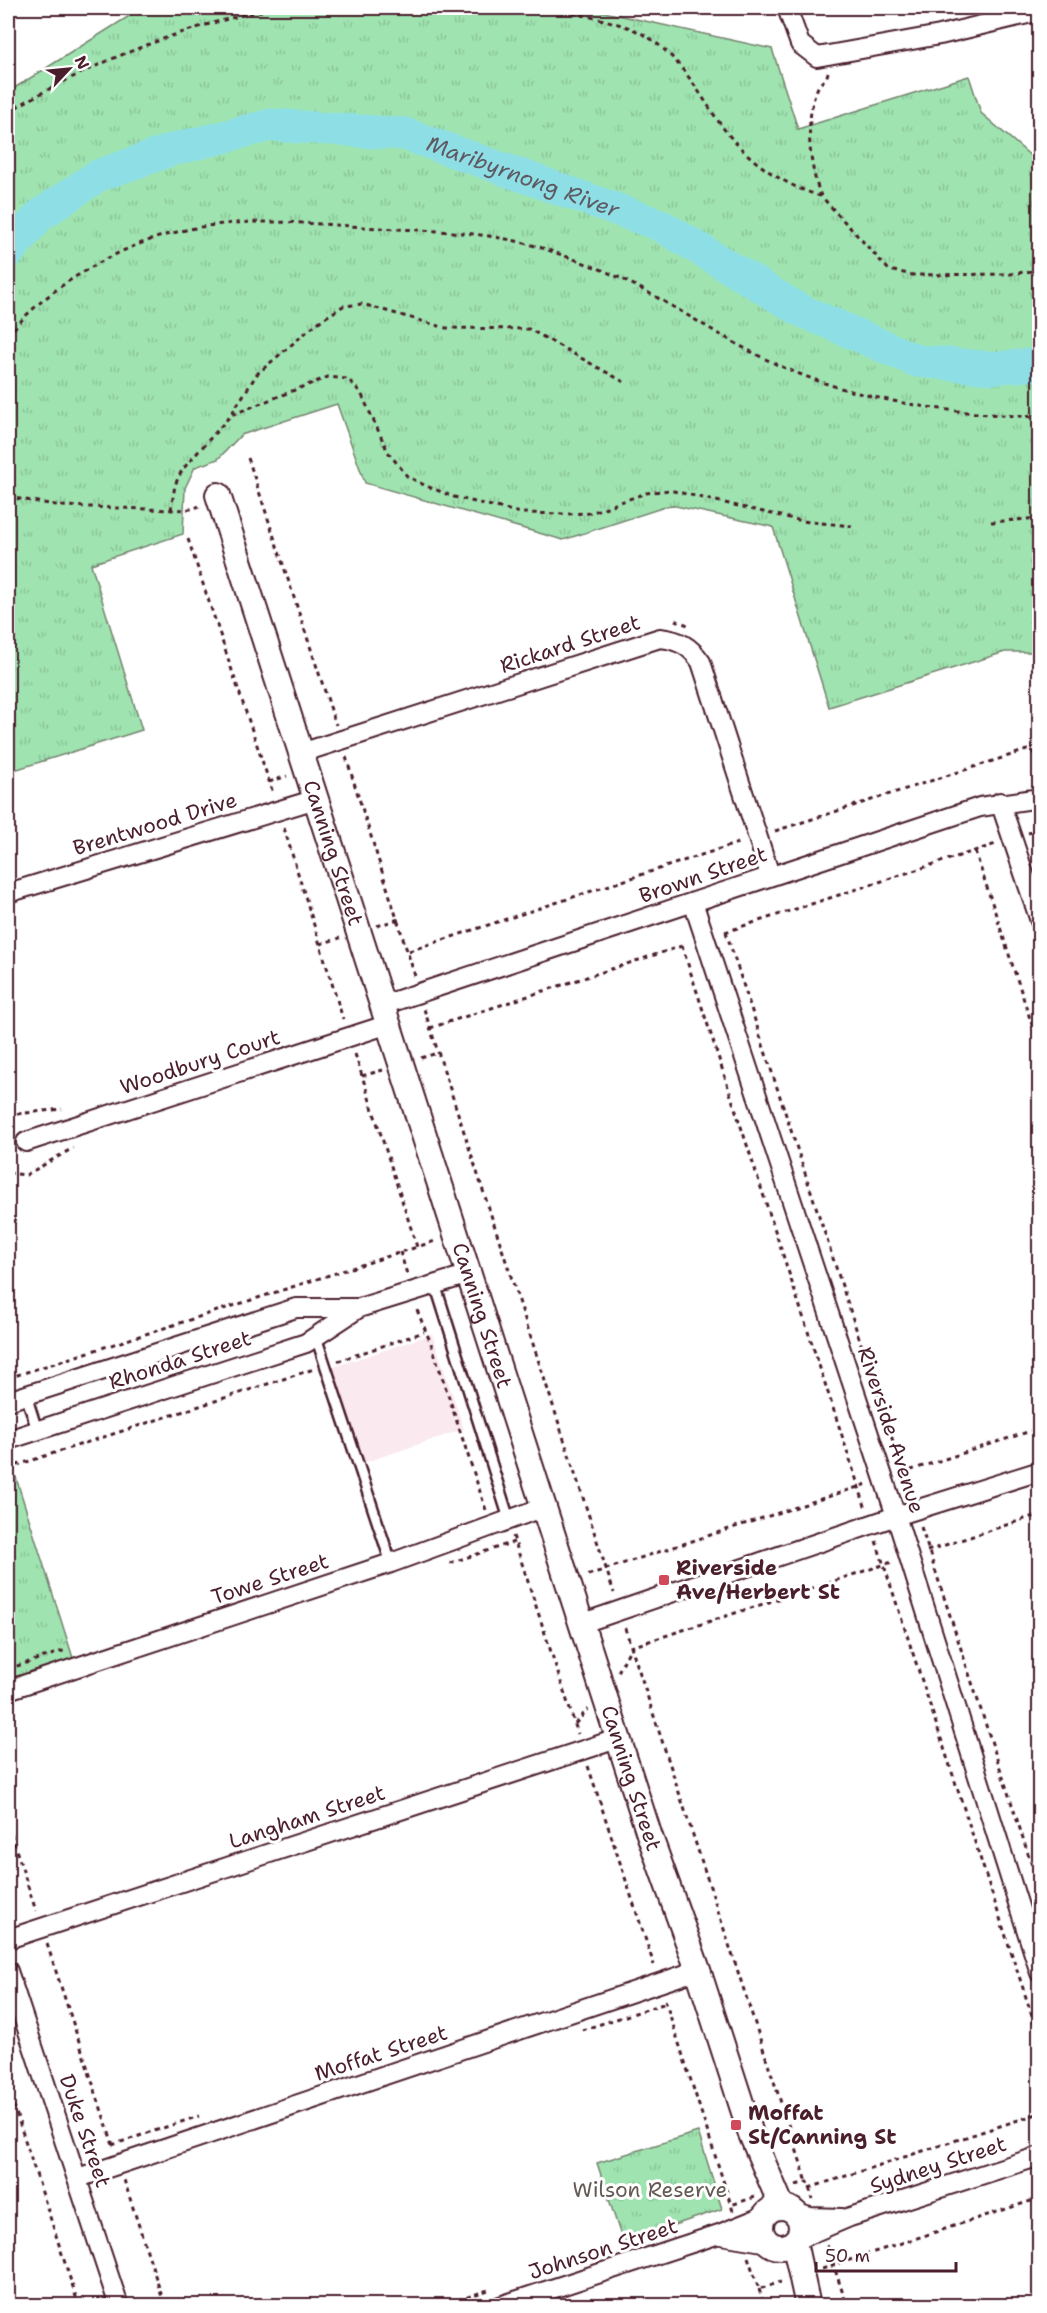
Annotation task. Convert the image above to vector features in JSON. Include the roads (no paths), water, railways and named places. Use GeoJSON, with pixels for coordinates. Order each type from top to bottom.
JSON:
{"type":"FeatureCollection","features":[{"type":"Feature","properties":{"kind":"street"},"geometry":{"type":"LineString","coordinates":[[787,8],[800,44],[817,57],[940,35],[1040,10]]}},
{"type":"Feature","properties":{"kind":"street","name":"Canning Street"},"geometry":{"type":"LineString","coordinates":[[218,495],[606,1694],[649,1834],[698,1970],[777,2212]]}},
{"type":"Feature","properties":{"kind":"street","name":"Rickard Street"},"geometry":{"type":"LineString","coordinates":[[301,754],[344,749],[660,638],[671,639],[682,643],[701,662],[770,875]]}},
{"type":"Feature","properties":{"kind":"street","name":"Brown Street"},"geometry":{"type":"LineString","coordinates":[[386,1015],[419,994],[770,875],[1000,802],[1040,798]]}},
{"type":"Feature","properties":{"kind":"street","name":"Brentwood Drive"},"geometry":{"type":"LineString","coordinates":[[8,893],[316,799]]}},
{"type":"Feature","properties":{"kind":"street"},"geometry":{"type":"LineString","coordinates":[[1000,802],[1040,921]]}},
{"type":"Feature","properties":{"kind":"street","name":"Riverside Avenue"},"geometry":{"type":"LineString","coordinates":[[693,902],[909,1556],[1040,1973]]}},
{"type":"Feature","properties":{"kind":"street","name":"Woodbury Court"},"geometry":{"type":"LineString","coordinates":[[26,1142],[349,1037],[386,1015]]}},
{"type":"Feature","properties":{"kind":"street","name":"Rhonda Street"},"geometry":{"type":"LineString","coordinates":[[8,1440],[306,1343],[359,1308],[469,1274]]}},
{"type":"Feature","properties":{"kind":"street","name":"Rhonda Street"},"geometry":{"type":"LineString","coordinates":[[8,1401],[296,1308],[359,1308]]}},
{"type":"Feature","properties":{"kind":"street"},"geometry":{"type":"LineString","coordinates":[[583,1623],[896,1516],[1040,1471]]}},
{"type":"Feature","properties":{"kind":"street","name":"Towe Street"},"geometry":{"type":"LineString","coordinates":[[8,1690],[391,1563],[544,1507]]}},
{"type":"Feature","properties":{"kind":"street","name":"Langham Street"},"geometry":{"type":"LineString","coordinates":[[8,1939],[44,1936],[620,1738]]}},
{"type":"Feature","properties":{"kind":"street","name":"Moffat Street"},"geometry":{"type":"LineString","coordinates":[[78,2178],[698,1970]]}},
{"type":"Feature","properties":{"kind":"street","name":"Duke Street"},"geometry":{"type":"LineString","coordinates":[[8,1971],[119,2306]]}},
{"type":"Feature","properties":{"kind":"street","name":"Sydney Street"},"geometry":{"type":"LineString","coordinates":[[785,2243],[850,2217],[1040,2156]]}},
{"type":"Feature","properties":{"kind":"street"},"geometry":{"type":"LineString","coordinates":[[785,2243],[801,2223],[777,2212],[762,2233],[785,2243],[802,2276],[807,2303]]}},
{"type":"Feature","properties":{"kind":"street","name":"Sydney Street"},"geometry":{"type":"LineString","coordinates":[[777,2212],[810,2217],[850,2217]]}},
{"type":"Feature","properties":{"kind":"street","name":"Johnson Street"},"geometry":{"type":"LineString","coordinates":[[500,2306],[719,2235],[777,2212]]}},
{"type":"Feature","properties":{"kind":"street","name":"Johnson Street"},"geometry":{"type":"LineString","coordinates":[[719,2235],[785,2243]]}},
{"type":"Feature","properties":{"kind":"street"},"geometry":{"type":"LineString","coordinates":[[785,2243],[807,2303]]}},
{"type":"Feature","properties":{"kind":"lane"},"geometry":{"type":"LineString","coordinates":[[435,1284],[509,1519]]}},
{"type":"Feature","properties":{"kind":"lane"},"geometry":{"type":"LineString","coordinates":[[316,1337],[391,1563]]}},
{"type":"Feature","properties":{"kind":"lane"},"geometry":{"type":"LineString","coordinates":[[26,1395],[37,1430]]}},
{"type":"Feature","properties":{"kind":"waterway","name":"Maribyrnong River"},"geometry":{"type":"LineString","coordinates":[[8,253],[39,216],[97,176],[171,150],[271,125],[405,134],[660,225],[800,310],[917,361],[992,368],[1040,364]]}},
{"type":"Feature","properties":{"kind":"place","name":"Riverside Ave/Herbert St"},"geometry":{"type":"Point","coordinates":[664,1580]}},
{"type":"Feature","properties":{"kind":"place","name":"Moffat St/Canning St"},"geometry":{"type":"Point","coordinates":[736,2125]}},
{"type":"Feature","properties":{"kind":"park label","name":"Wilson Reserve"},"geometry":{"type":"Point","coordinates":[650,2190]}}]}
